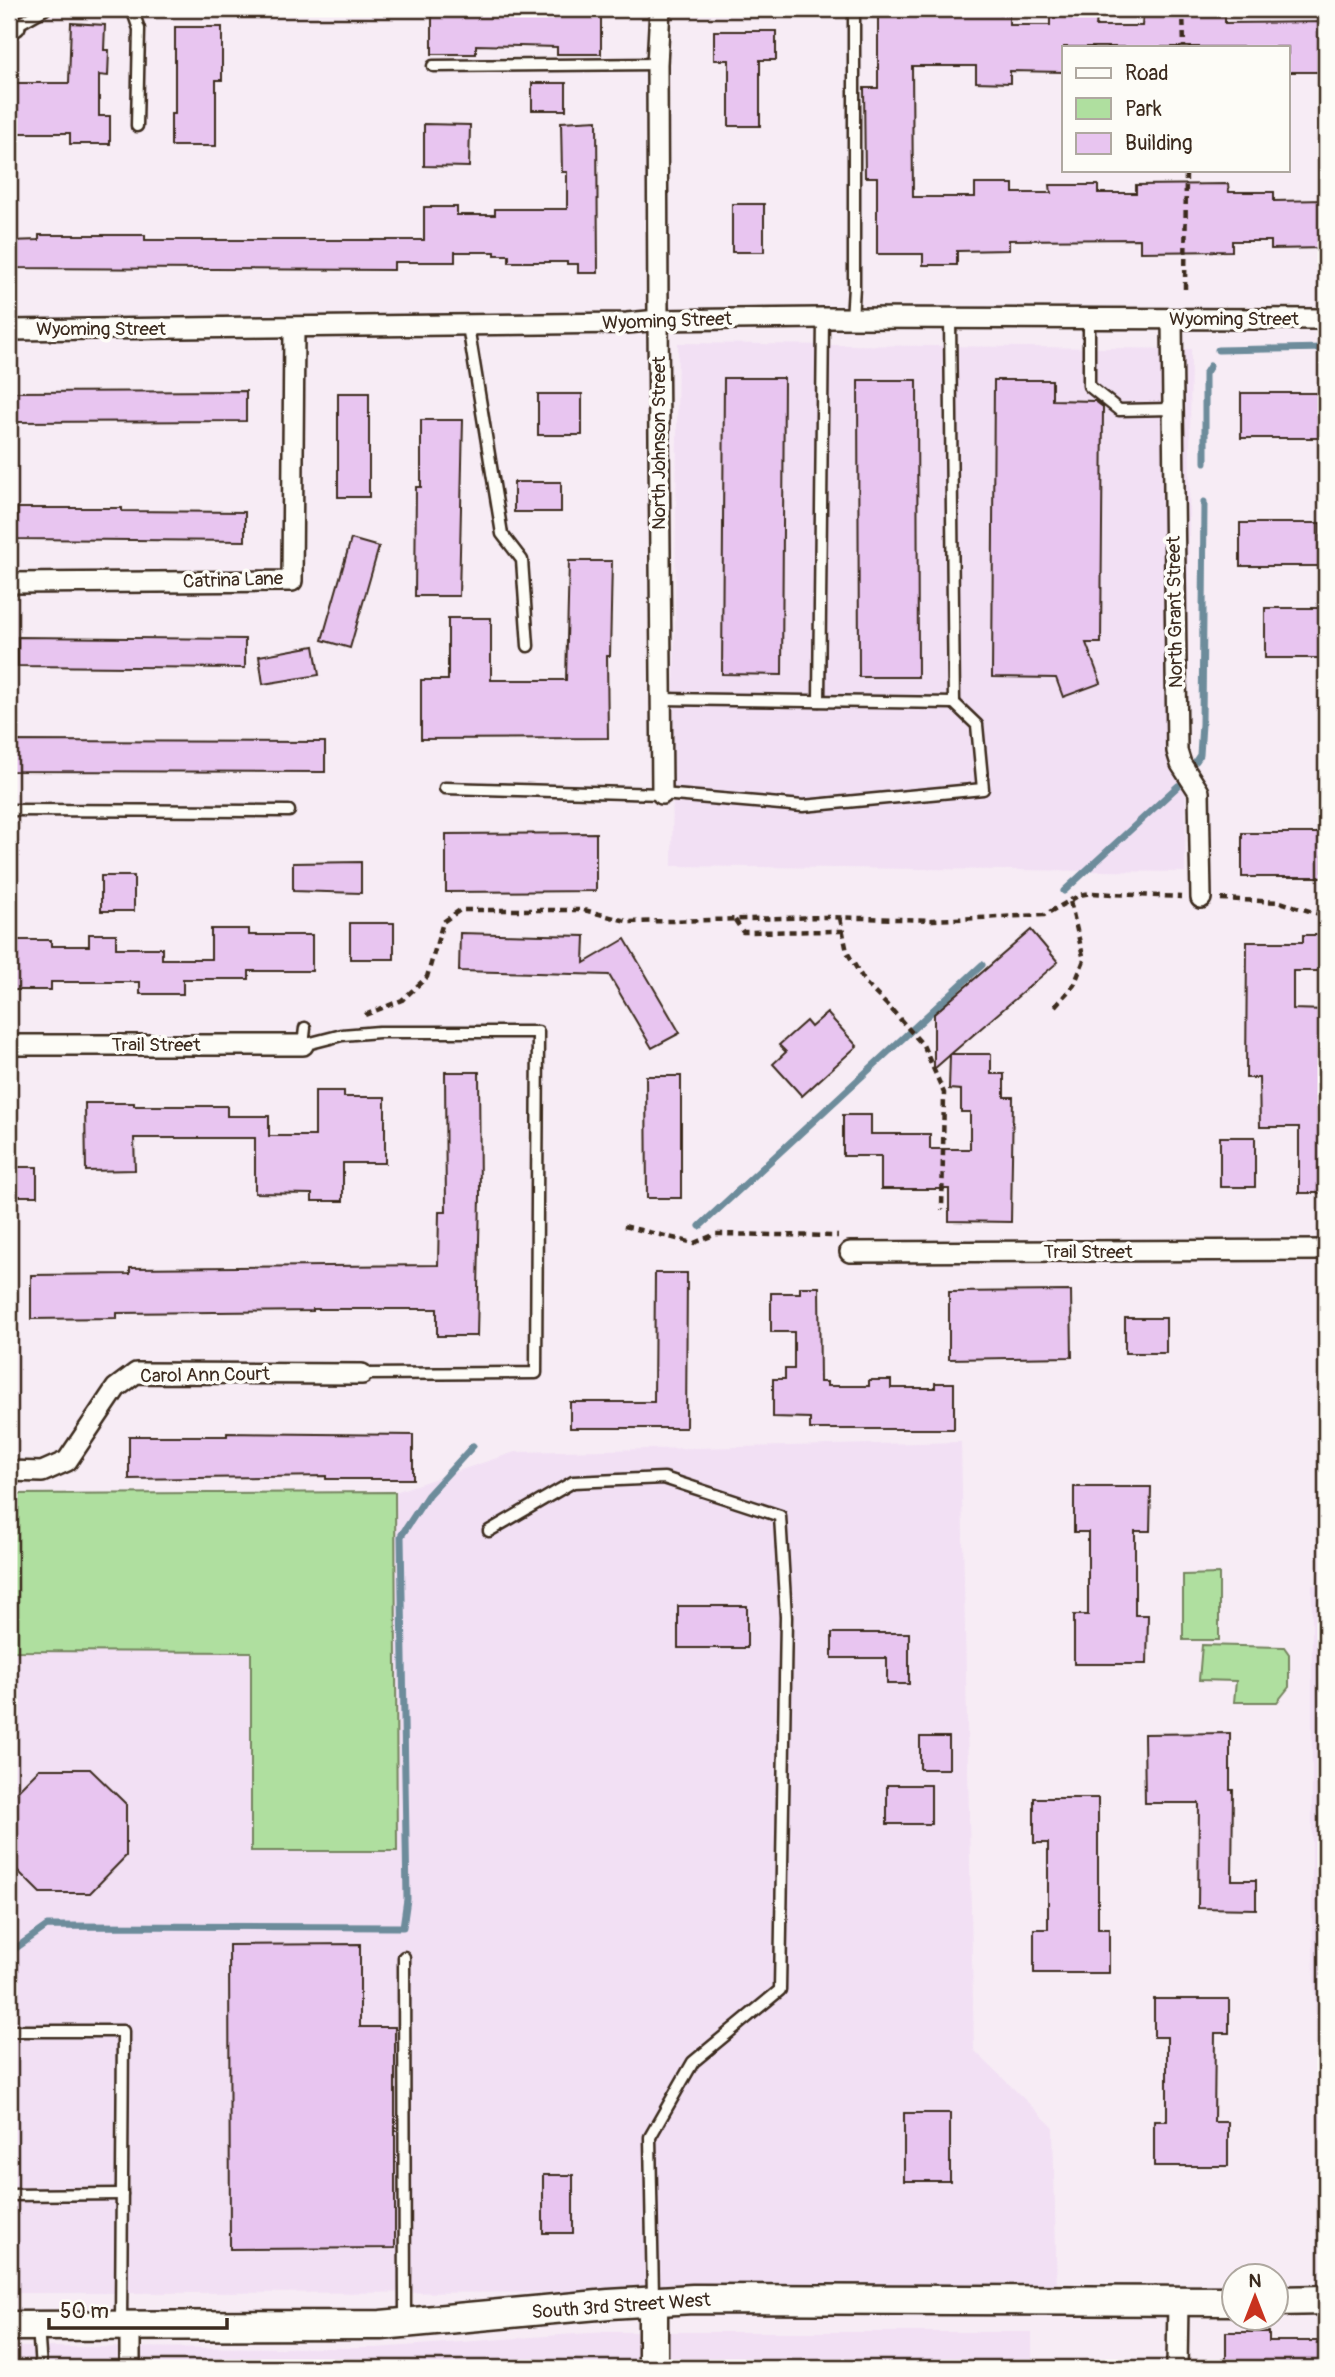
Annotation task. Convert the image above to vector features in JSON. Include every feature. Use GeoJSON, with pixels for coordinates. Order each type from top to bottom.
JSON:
{"type":"FeatureCollection","features":[{"type":"Feature","properties":{"kind":"main road","name":"South 3rd Street West"},"geometry":{"type":"LineString","coordinates":[[9,2326],[381,2325],[653,2301],[1220,2301]]}},
{"type":"Feature","properties":{"kind":"main road"},"geometry":{"type":"LineString","coordinates":[[653,2301],[653,2368]]}},
{"type":"Feature","properties":{"kind":"main road"},"geometry":{"type":"LineString","coordinates":[[1290,2301],[1326,2301]]}},
{"type":"Feature","properties":{"kind":"street","name":"North Johnson Street"},"geometry":{"type":"LineString","coordinates":[[660,9],[657,64],[662,794]]}},
{"type":"Feature","properties":{"kind":"street","name":"Wyoming Street"},"geometry":{"type":"LineString","coordinates":[[9,330],[468,326],[823,318],[1326,319]]}},
{"type":"Feature","properties":{"kind":"street","name":"North Grant Street"},"geometry":{"type":"LineString","coordinates":[[1171,319],[1177,751],[1181,764],[1197,787],[1200,797],[1201,898]]}},
{"type":"Feature","properties":{"kind":"street","name":"Catrina Lane"},"geometry":{"type":"LineString","coordinates":[[9,583],[292,581],[294,328]]}},
{"type":"Feature","properties":{"kind":"street","name":"Trail Street"},"geometry":{"type":"LineString","coordinates":[[9,1045],[304,1036]]}},
{"type":"Feature","properties":{"kind":"street","name":"Trail Street"},"geometry":{"type":"LineString","coordinates":[[850,1244],[1326,1250]]}},
{"type":"Feature","properties":{"kind":"street","name":"Carol Ann Court"},"geometry":{"type":"LineString","coordinates":[[9,1471],[42,1472],[67,1461],[116,1388],[136,1373],[362,1374]]}},
{"type":"Feature","properties":{"kind":"street"},"geometry":{"type":"LineString","coordinates":[[1177,2368],[1178,2301]]}},
{"type":"Feature","properties":{"kind":"street"},"geometry":{"type":"LineString","coordinates":[[126,2325],[130,2368]]}},
{"type":"Feature","properties":{"kind":"lane"},"geometry":{"type":"LineString","coordinates":[[12,28],[45,9]]}},
{"type":"Feature","properties":{"kind":"lane"},"geometry":{"type":"LineString","coordinates":[[132,9],[139,29],[137,125]]}},
{"type":"Feature","properties":{"kind":"lane"},"geometry":{"type":"LineString","coordinates":[[852,319],[854,9]]}},
{"type":"Feature","properties":{"kind":"lane"},"geometry":{"type":"LineString","coordinates":[[433,66],[657,64]]}},
{"type":"Feature","properties":{"kind":"lane"},"geometry":{"type":"LineString","coordinates":[[819,701],[823,318]]}},
{"type":"Feature","properties":{"kind":"lane"},"geometry":{"type":"LineString","coordinates":[[444,788],[662,794],[803,806],[983,789],[977,725],[954,702],[950,319]]}},
{"type":"Feature","properties":{"kind":"lane"},"geometry":{"type":"LineString","coordinates":[[1089,319],[1089,386],[1119,410],[1173,409]]}},
{"type":"Feature","properties":{"kind":"lane"},"geometry":{"type":"LineString","coordinates":[[468,326],[502,534],[522,560],[528,646]]}},
{"type":"Feature","properties":{"kind":"lane"},"geometry":{"type":"LineString","coordinates":[[660,699],[954,702]]}},
{"type":"Feature","properties":{"kind":"lane"},"geometry":{"type":"LineString","coordinates":[[9,810],[289,811]]}},
{"type":"Feature","properties":{"kind":"lane"},"geometry":{"type":"LineString","coordinates":[[304,1036],[379,1032],[538,1032],[536,1373],[362,1374]]}},
{"type":"Feature","properties":{"kind":"lane"},"geometry":{"type":"LineString","coordinates":[[489,1531],[573,1482],[664,1478],[780,1516],[786,1617],[780,1990],[693,2062],[650,2137],[653,2301]]}},
{"type":"Feature","properties":{"kind":"lane"},"geometry":{"type":"LineString","coordinates":[[404,1958],[405,2322]]}},
{"type":"Feature","properties":{"kind":"lane"},"geometry":{"type":"LineString","coordinates":[[9,2031],[123,2031],[122,2194],[126,2325]]}},
{"type":"Feature","properties":{"kind":"lane"},"geometry":{"type":"LineString","coordinates":[[9,2195],[122,2194]]}},
{"type":"Feature","properties":{"kind":"lane"},"geometry":{"type":"LineString","coordinates":[[38,2326],[41,2368]]}},
{"type":"Feature","properties":{"kind":"path"},"geometry":{"type":"LineString","coordinates":[[1183,9],[1184,46]]}},
{"type":"Feature","properties":{"kind":"path"},"geometry":{"type":"LineString","coordinates":[[1185,289],[1186,172]]}},
{"type":"Feature","properties":{"kind":"path"},"geometry":{"type":"LineString","coordinates":[[352,1018],[364,1016],[402,1000],[427,977],[443,922],[460,910],[584,910],[630,922],[840,918],[933,920],[1044,915],[1080,895],[1091,893],[1280,902],[1326,916]]}},
{"type":"Feature","properties":{"kind":"path"},"geometry":{"type":"LineString","coordinates":[[1055,1006],[1074,985],[1084,960],[1070,901]]}},
{"type":"Feature","properties":{"kind":"path"},"geometry":{"type":"LineString","coordinates":[[840,918],[847,952],[866,984],[923,1045],[944,1093],[942,1210]]}},
{"type":"Feature","properties":{"kind":"path"},"geometry":{"type":"LineString","coordinates":[[735,919],[743,932],[843,931]]}},
{"type":"Feature","properties":{"kind":"path"},"geometry":{"type":"LineString","coordinates":[[624,1226],[694,1243],[716,1234],[850,1244]]}},
{"type":"Feature","properties":{"kind":"shaded area"},"geometry":{"type":"Polygon","coordinates":[[[678,343],[1191,349],[1185,872],[672,866],[678,343]]]}},
{"type":"Feature","properties":{"kind":"shaded area"},"geometry":{"type":"Polygon","coordinates":[[[961,1442],[974,2050],[1053,2127],[1057,2292],[9,2293],[9,1494],[395,1492],[515,1452],[961,1442]]]}},
{"type":"Feature","properties":{"kind":"shaded area"},"geometry":{"type":"Polygon","coordinates":[[[1312,1585],[1326,1585],[1326,2286],[1312,1914],[1312,1585]]]}},
{"type":"Feature","properties":{"kind":"shaded area"},"geometry":{"type":"Polygon","coordinates":[[[603,2332],[1032,2332],[1032,2368],[9,2368],[9,2347],[375,2348],[603,2332]]]}},
{"type":"Feature","properties":{"kind":"green space"},"geometry":{"type":"Polygon","coordinates":[[[395,1492],[397,1851],[251,1851],[251,1652],[9,1651],[9,1494],[395,1492]]]}},
{"type":"Feature","properties":{"kind":"green space"},"geometry":{"type":"Polygon","coordinates":[[[1219,1574],[1219,1640],[1183,1640],[1183,1575],[1219,1574]]]}},
{"type":"Feature","properties":{"kind":"green space"},"geometry":{"type":"Polygon","coordinates":[[[1202,1645],[1284,1647],[1289,1654],[1289,1687],[1277,1702],[1234,1702],[1236,1681],[1199,1680],[1202,1645]]]}},
{"type":"Feature","properties":{"kind":"building"},"geometry":{"type":"Polygon","coordinates":[[[432,9],[601,9],[601,54],[557,54],[557,47],[476,45],[476,54],[432,54],[432,9]]]}},
{"type":"Feature","properties":{"kind":"building"},"geometry":{"type":"Polygon","coordinates":[[[924,9],[956,9],[956,14],[1009,14],[1009,25],[1050,25],[1050,17],[1097,17],[1096,26],[1142,26],[1143,14],[1225,16],[1225,23],[1326,22],[1326,72],[1290,72],[1290,46],[1062,46],[1062,72],[1010,71],[1010,83],[976,82],[976,66],[912,66],[913,197],[975,197],[975,184],[1013,184],[1013,193],[1051,193],[1050,185],[1098,185],[1098,193],[1136,193],[1136,185],[1228,184],[1229,192],[1274,192],[1274,201],[1326,200],[1326,248],[1271,249],[1271,241],[1232,241],[1232,251],[1140,252],[1140,239],[1009,240],[1009,250],[957,251],[957,265],[923,265],[923,254],[877,254],[877,177],[865,177],[864,88],[878,88],[878,13],[924,12],[924,9]]]}},
{"type":"Feature","properties":{"kind":"building"},"geometry":{"type":"Polygon","coordinates":[[[71,23],[105,25],[104,50],[109,50],[108,76],[99,75],[99,116],[110,116],[110,144],[70,144],[70,133],[9,133],[9,83],[69,83],[71,23]]]}},
{"type":"Feature","properties":{"kind":"building"},"geometry":{"type":"Polygon","coordinates":[[[175,27],[222,27],[222,80],[216,80],[216,146],[171,146],[171,114],[175,114],[175,27]]]}},
{"type":"Feature","properties":{"kind":"building"},"geometry":{"type":"Polygon","coordinates":[[[714,31],[776,31],[776,60],[760,60],[760,126],[729,126],[729,60],[714,60],[714,31]]]}},
{"type":"Feature","properties":{"kind":"building"},"geometry":{"type":"Polygon","coordinates":[[[532,83],[566,83],[566,110],[532,110],[532,83]]]}},
{"type":"Feature","properties":{"kind":"building"},"geometry":{"type":"Polygon","coordinates":[[[597,120],[598,273],[578,273],[578,264],[567,262],[509,262],[509,255],[495,255],[495,252],[455,252],[455,262],[394,262],[394,270],[9,268],[9,241],[39,240],[39,235],[145,235],[145,240],[424,240],[424,207],[457,207],[457,215],[495,215],[495,209],[567,209],[567,172],[562,172],[561,122],[597,120]]]}},
{"type":"Feature","properties":{"kind":"building"},"geometry":{"type":"Polygon","coordinates":[[[424,124],[470,125],[469,167],[424,166],[424,124]]]}},
{"type":"Feature","properties":{"kind":"building"},"geometry":{"type":"Polygon","coordinates":[[[732,204],[764,204],[764,252],[732,252],[732,204]]]}},
{"type":"Feature","properties":{"kind":"building"},"geometry":{"type":"Polygon","coordinates":[[[724,378],[784,378],[782,675],[722,674],[724,378]]]}},
{"type":"Feature","properties":{"kind":"building"},"geometry":{"type":"Polygon","coordinates":[[[858,380],[917,380],[918,677],[859,677],[858,380]]]}},
{"type":"Feature","properties":{"kind":"building"},"geometry":{"type":"Polygon","coordinates":[[[994,380],[1052,380],[1052,400],[1095,401],[1103,407],[1101,643],[1086,643],[1101,683],[1063,697],[1056,678],[992,677],[994,380]]]}},
{"type":"Feature","properties":{"kind":"building"},"geometry":{"type":"Polygon","coordinates":[[[246,391],[246,421],[15,422],[15,392],[246,391]]]}},
{"type":"Feature","properties":{"kind":"building"},"geometry":{"type":"Polygon","coordinates":[[[338,393],[369,393],[369,497],[338,497],[338,393]]]}},
{"type":"Feature","properties":{"kind":"building"},"geometry":{"type":"Polygon","coordinates":[[[1241,393],[1323,393],[1323,438],[1241,438],[1241,393]]]}},
{"type":"Feature","properties":{"kind":"building"},"geometry":{"type":"Polygon","coordinates":[[[538,394],[582,394],[582,435],[538,435],[538,394]]]}},
{"type":"Feature","properties":{"kind":"building"},"geometry":{"type":"Polygon","coordinates":[[[421,420],[463,420],[459,596],[415,596],[416,487],[421,487],[421,420]]]}},
{"type":"Feature","properties":{"kind":"building"},"geometry":{"type":"Polygon","coordinates":[[[514,482],[561,482],[561,512],[514,512],[514,482]]]}},
{"type":"Feature","properties":{"kind":"building"},"geometry":{"type":"Polygon","coordinates":[[[17,508],[245,512],[245,541],[17,539],[17,508]]]}},
{"type":"Feature","properties":{"kind":"building"},"geometry":{"type":"Polygon","coordinates":[[[1240,523],[1320,523],[1320,566],[1240,566],[1240,523]]]}},
{"type":"Feature","properties":{"kind":"building"},"geometry":{"type":"Polygon","coordinates":[[[351,539],[379,547],[350,648],[322,640],[351,539]]]}},
{"type":"Feature","properties":{"kind":"building"},"geometry":{"type":"Polygon","coordinates":[[[569,561],[612,561],[610,656],[607,656],[608,738],[421,739],[421,680],[448,680],[448,618],[491,618],[491,680],[566,680],[569,561]]]}},
{"type":"Feature","properties":{"kind":"building"},"geometry":{"type":"Polygon","coordinates":[[[1265,608],[1323,608],[1323,658],[1265,658],[1265,608]]]}},
{"type":"Feature","properties":{"kind":"building"},"geometry":{"type":"Polygon","coordinates":[[[18,637],[245,639],[245,668],[18,666],[18,637]]]}},
{"type":"Feature","properties":{"kind":"building"},"geometry":{"type":"Polygon","coordinates":[[[314,646],[319,675],[263,684],[259,656],[314,646]]]}},
{"type":"Feature","properties":{"kind":"building"},"geometry":{"type":"Polygon","coordinates":[[[9,741],[325,742],[325,772],[9,771],[9,741]]]}},
{"type":"Feature","properties":{"kind":"building"},"geometry":{"type":"Polygon","coordinates":[[[596,833],[596,891],[446,892],[446,834],[596,833]]]}},
{"type":"Feature","properties":{"kind":"building"},"geometry":{"type":"Polygon","coordinates":[[[1242,833],[1323,833],[1323,877],[1242,877],[1242,833]]]}},
{"type":"Feature","properties":{"kind":"building"},"geometry":{"type":"Polygon","coordinates":[[[361,862],[361,893],[293,891],[293,863],[361,862]]]}},
{"type":"Feature","properties":{"kind":"building"},"geometry":{"type":"Polygon","coordinates":[[[101,876],[134,876],[134,911],[101,911],[101,876]]]}},
{"type":"Feature","properties":{"kind":"building"},"geometry":{"type":"Polygon","coordinates":[[[350,923],[394,923],[394,959],[350,959],[350,923]]]}},
{"type":"Feature","properties":{"kind":"building"},"geometry":{"type":"Polygon","coordinates":[[[211,929],[249,929],[249,935],[312,935],[312,971],[249,971],[249,979],[183,979],[183,994],[140,994],[140,982],[51,982],[51,990],[11,990],[11,940],[51,940],[51,946],[89,946],[89,934],[116,934],[116,948],[162,948],[162,959],[211,959],[211,929]]]}},
{"type":"Feature","properties":{"kind":"building"},"geometry":{"type":"Polygon","coordinates":[[[1031,930],[1058,962],[951,1054],[991,1054],[991,1074],[1004,1074],[1004,1097],[1013,1097],[1011,1222],[949,1221],[949,1189],[881,1189],[881,1156],[843,1156],[843,1115],[871,1115],[871,1134],[930,1134],[930,1149],[970,1149],[970,1112],[961,1112],[961,1090],[949,1089],[950,1055],[934,1069],[934,1014],[1031,930]]]}},
{"type":"Feature","properties":{"kind":"building"},"geometry":{"type":"Polygon","coordinates":[[[460,933],[585,936],[584,963],[625,939],[680,1033],[652,1048],[609,975],[459,971],[460,933]]]}},
{"type":"Feature","properties":{"kind":"building"},"geometry":{"type":"Polygon","coordinates":[[[1303,935],[1326,935],[1326,971],[1293,971],[1293,1009],[1326,1010],[1323,1112],[1326,1193],[1299,1193],[1299,1127],[1260,1127],[1259,1078],[1246,1078],[1247,942],[1303,942],[1303,935]]]}},
{"type":"Feature","properties":{"kind":"building"},"geometry":{"type":"Polygon","coordinates":[[[827,1013],[857,1046],[802,1096],[773,1064],[786,1052],[779,1045],[806,1021],[811,1027],[827,1013]]]}},
{"type":"Feature","properties":{"kind":"building"},"geometry":{"type":"Polygon","coordinates":[[[445,1072],[479,1072],[477,1336],[437,1336],[437,1309],[117,1313],[117,1318],[31,1319],[31,1275],[130,1274],[130,1268],[438,1265],[439,1212],[446,1212],[445,1072]]]}},
{"type":"Feature","properties":{"kind":"building"},"geometry":{"type":"Polygon","coordinates":[[[646,1076],[681,1076],[681,1198],[647,1198],[646,1076]]]}},
{"type":"Feature","properties":{"kind":"building"},"geometry":{"type":"Polygon","coordinates":[[[315,1091],[344,1091],[344,1097],[385,1097],[385,1163],[343,1163],[343,1201],[312,1201],[312,1194],[255,1193],[255,1138],[134,1138],[135,1170],[86,1171],[85,1103],[227,1106],[227,1116],[269,1116],[269,1136],[315,1136],[315,1091]]]}},
{"type":"Feature","properties":{"kind":"building"},"geometry":{"type":"Polygon","coordinates":[[[1220,1137],[1255,1137],[1255,1187],[1220,1187],[1220,1137]]]}},
{"type":"Feature","properties":{"kind":"building"},"geometry":{"type":"Polygon","coordinates":[[[9,1167],[37,1167],[37,1196],[9,1196],[9,1167]]]}},
{"type":"Feature","properties":{"kind":"building"},"geometry":{"type":"Polygon","coordinates":[[[655,1273],[687,1273],[686,1428],[570,1428],[570,1402],[654,1402],[655,1273]]]}},
{"type":"Feature","properties":{"kind":"building"},"geometry":{"type":"Polygon","coordinates":[[[800,1287],[819,1287],[820,1382],[827,1382],[827,1386],[869,1386],[869,1380],[891,1380],[891,1388],[935,1388],[935,1383],[954,1383],[954,1429],[810,1429],[810,1418],[773,1417],[773,1379],[785,1379],[785,1369],[794,1369],[794,1332],[771,1332],[771,1293],[800,1293],[800,1287]]]}},
{"type":"Feature","properties":{"kind":"building"},"geometry":{"type":"Polygon","coordinates":[[[1071,1291],[1072,1357],[949,1359],[949,1292],[1071,1291]]]}},
{"type":"Feature","properties":{"kind":"building"},"geometry":{"type":"Polygon","coordinates":[[[1125,1318],[1166,1318],[1166,1353],[1125,1353],[1125,1318]]]}},
{"type":"Feature","properties":{"kind":"building"},"geometry":{"type":"Polygon","coordinates":[[[227,1433],[413,1435],[413,1479],[326,1479],[326,1476],[129,1479],[129,1436],[227,1436],[227,1433]]]}},
{"type":"Feature","properties":{"kind":"building"},"geometry":{"type":"Polygon","coordinates":[[[1074,1487],[1151,1487],[1150,1531],[1135,1531],[1135,1615],[1148,1615],[1147,1664],[1074,1664],[1074,1615],[1088,1615],[1088,1532],[1074,1532],[1074,1487]]]}},
{"type":"Feature","properties":{"kind":"building"},"geometry":{"type":"Polygon","coordinates":[[[678,1606],[747,1606],[747,1648],[678,1648],[678,1606]]]}},
{"type":"Feature","properties":{"kind":"building"},"geometry":{"type":"Polygon","coordinates":[[[832,1633],[909,1633],[909,1684],[887,1684],[887,1658],[832,1658],[832,1633]]]}},
{"type":"Feature","properties":{"kind":"building"},"geometry":{"type":"Polygon","coordinates":[[[1230,1733],[1230,1790],[1233,1790],[1232,1880],[1256,1880],[1256,1909],[1198,1908],[1199,1803],[1145,1803],[1144,1734],[1230,1733]]]}},
{"type":"Feature","properties":{"kind":"building"},"geometry":{"type":"Polygon","coordinates":[[[920,1737],[949,1737],[949,1769],[920,1769],[920,1737]]]}},
{"type":"Feature","properties":{"kind":"building"},"geometry":{"type":"Polygon","coordinates":[[[39,1769],[90,1769],[126,1804],[126,1856],[90,1893],[40,1893],[9,1862],[9,1799],[39,1769]]]}},
{"type":"Feature","properties":{"kind":"building"},"geometry":{"type":"Polygon","coordinates":[[[887,1785],[931,1785],[931,1824],[887,1824],[887,1785]]]}},
{"type":"Feature","properties":{"kind":"building"},"geometry":{"type":"Polygon","coordinates":[[[1034,1798],[1098,1798],[1098,1929],[1109,1929],[1109,1973],[1034,1973],[1034,1929],[1048,1929],[1048,1843],[1034,1843],[1034,1798]]]}},
{"type":"Feature","properties":{"kind":"building"},"geometry":{"type":"Polygon","coordinates":[[[360,1944],[360,2027],[395,2027],[395,2248],[230,2249],[229,1945],[360,1944]]]}},
{"type":"Feature","properties":{"kind":"building"},"geometry":{"type":"Polygon","coordinates":[[[1154,1999],[1229,1999],[1229,2033],[1215,2033],[1214,2122],[1228,2122],[1228,2166],[1154,2166],[1154,2121],[1167,2121],[1167,2037],[1154,2037],[1154,1999]]]}},
{"type":"Feature","properties":{"kind":"building"},"geometry":{"type":"Polygon","coordinates":[[[904,2113],[950,2113],[950,2181],[904,2181],[904,2113]]]}},
{"type":"Feature","properties":{"kind":"building"},"geometry":{"type":"Polygon","coordinates":[[[543,2175],[573,2175],[573,2233],[543,2233],[543,2175]]]}},
{"type":"Feature","properties":{"kind":"building"},"geometry":{"type":"Polygon","coordinates":[[[1226,2332],[1269,2332],[1269,2341],[1326,2341],[1326,2368],[1226,2368],[1226,2332]]]}},
{"type":"Feature","properties":{"kind":"waterway"},"geometry":{"type":"LineString","coordinates":[[1218,350],[1326,348]]}},
{"type":"Feature","properties":{"kind":"waterway"},"geometry":{"type":"LineString","coordinates":[[1205,462],[1205,374],[1210,366]]}},
{"type":"Feature","properties":{"kind":"waterway"},"geometry":{"type":"LineString","coordinates":[[1196,761],[1200,755],[1202,724],[1204,502]]}},
{"type":"Feature","properties":{"kind":"waterway"},"geometry":{"type":"LineString","coordinates":[[1064,891],[1178,786]]}},
{"type":"Feature","properties":{"kind":"waterway"},"geometry":{"type":"LineString","coordinates":[[700,1226],[982,965]]}},
{"type":"Feature","properties":{"kind":"waterway"},"geometry":{"type":"LineString","coordinates":[[9,1953],[47,1926],[403,1927],[407,1899],[401,1536],[428,1495],[473,1446]]}}]}
